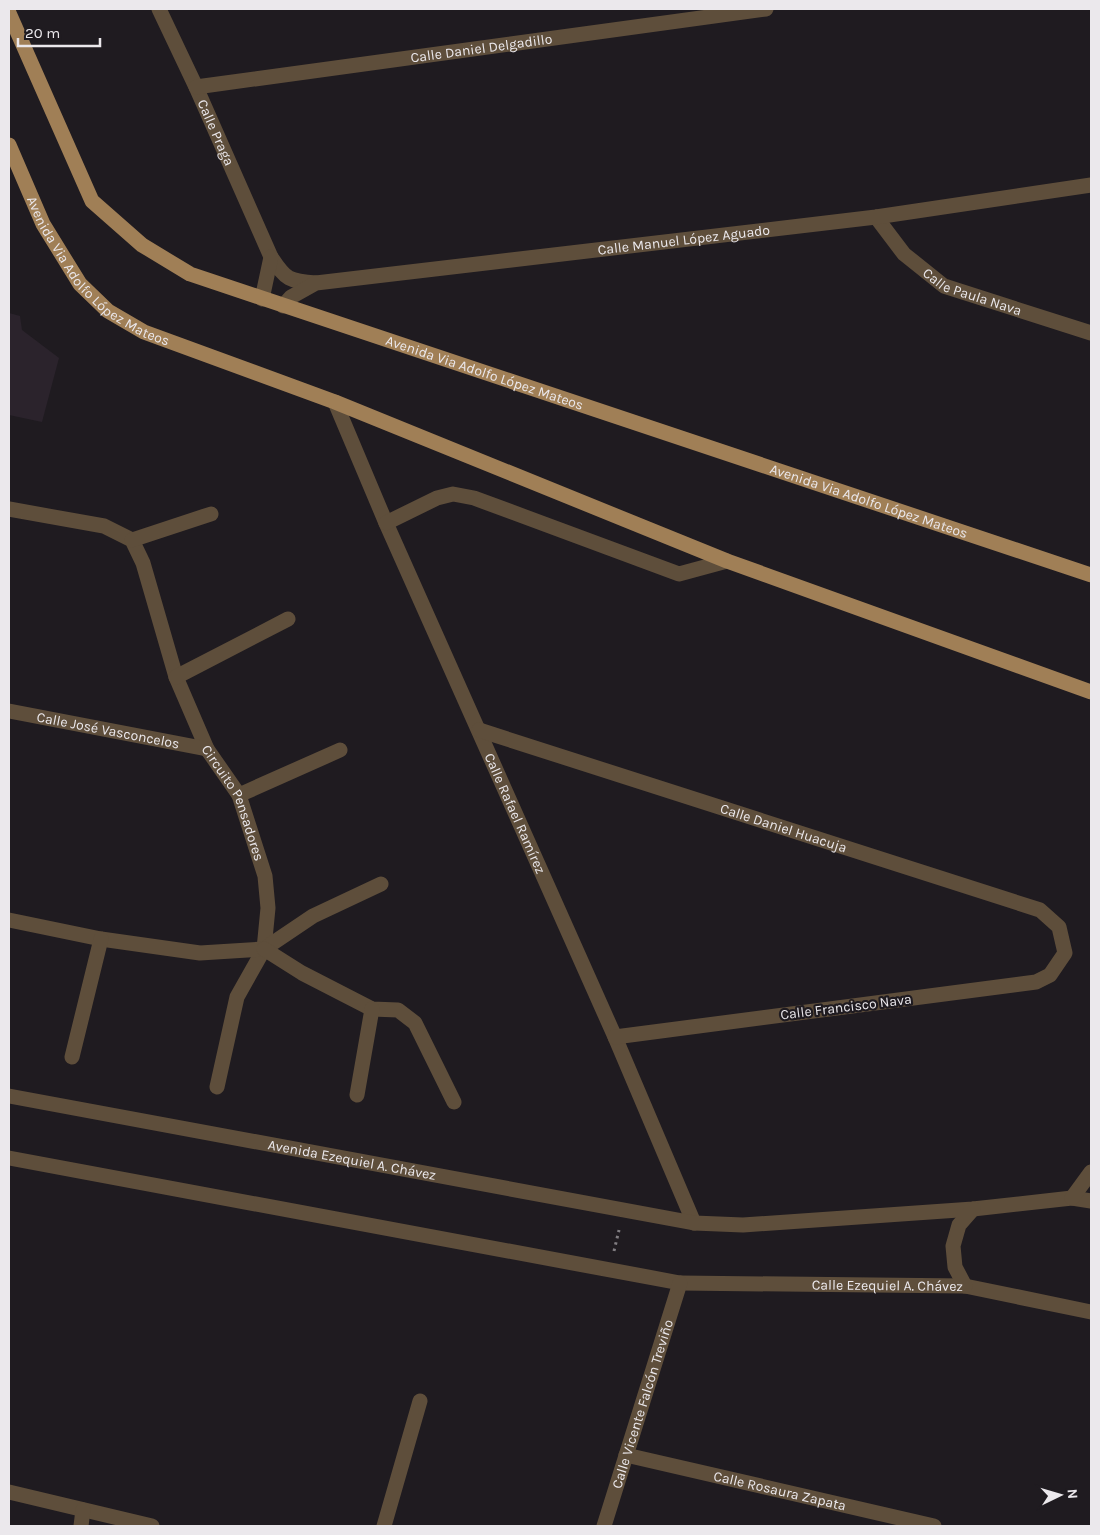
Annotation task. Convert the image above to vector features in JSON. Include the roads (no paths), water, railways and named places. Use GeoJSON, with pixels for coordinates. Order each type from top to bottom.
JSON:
{"type":"FeatureCollection","features":[{"type":"Feature","properties":{"kind":"main road","name":"Avenida Via Adolfo López Mateos"},"geometry":{"type":"LineString","coordinates":[[9,13],[92,201],[142,245],[190,274],[1091,575]]}},
{"type":"Feature","properties":{"kind":"main road","name":"Avenida Via Adolfo López Mateos"},"geometry":{"type":"LineString","coordinates":[[9,146],[43,224],[80,284],[108,311],[144,332],[335,402],[727,561],[1091,692]]}},
{"type":"Feature","properties":{"kind":"street","name":"Calle Praga"},"geometry":{"type":"LineString","coordinates":[[159,9],[196,87],[271,257],[282,273],[294,281],[316,283]]}},
{"type":"Feature","properties":{"kind":"street","name":"Calle Daniel Delgadillo"},"geometry":{"type":"LineString","coordinates":[[196,87],[766,9]]}},
{"type":"Feature","properties":{"kind":"street","name":"Calle Manuel López Aguado"},"geometry":{"type":"LineString","coordinates":[[283,306],[291,297],[316,283],[876,217],[1091,185]]}},
{"type":"Feature","properties":{"kind":"street","name":"Calle Paula Nava"},"geometry":{"type":"LineString","coordinates":[[876,217],[904,254],[944,286],[1091,333]]}},
{"type":"Feature","properties":{"kind":"street"},"geometry":{"type":"LineString","coordinates":[[262,299],[271,257]]}},
{"type":"Feature","properties":{"kind":"street","name":"Calle Rafael Ramírez"},"geometry":{"type":"LineString","coordinates":[[335,402],[386,523],[615,1036],[694,1223]]}},
{"type":"Feature","properties":{"kind":"street"},"geometry":{"type":"LineString","coordinates":[[386,523],[437,498],[453,494],[474,498],[678,574],[727,561]]}},
{"type":"Feature","properties":{"kind":"street"},"geometry":{"type":"LineString","coordinates":[[9,509],[104,526],[132,540],[211,514]]}},
{"type":"Feature","properties":{"kind":"street","name":"Circuito Pensadores"},"geometry":{"type":"LineString","coordinates":[[132,540],[143,563],[176,677],[207,749],[239,795],[265,876],[268,908],[264,949]]}},
{"type":"Feature","properties":{"kind":"street"},"geometry":{"type":"LineString","coordinates":[[176,677],[288,619]]}},
{"type":"Feature","properties":{"kind":"street","name":"Calle José Vasconcelos"},"geometry":{"type":"LineString","coordinates":[[9,711],[207,749]]}},
{"type":"Feature","properties":{"kind":"street","name":"Calle Daniel Huacuja"},"geometry":{"type":"LineString","coordinates":[[479,730],[1040,910],[1059,927],[1065,953]]}},
{"type":"Feature","properties":{"kind":"street"},"geometry":{"type":"LineString","coordinates":[[239,795],[340,750]]}},
{"type":"Feature","properties":{"kind":"street"},"geometry":{"type":"LineString","coordinates":[[216,1087],[237,997],[264,949],[313,916],[381,884]]}},
{"type":"Feature","properties":{"kind":"street"},"geometry":{"type":"LineString","coordinates":[[9,920],[101,939],[200,953],[264,949],[302,973],[372,1009],[398,1010],[416,1023],[454,1102]]}},
{"type":"Feature","properties":{"kind":"street"},"geometry":{"type":"LineString","coordinates":[[72,1057],[101,939]]}},
{"type":"Feature","properties":{"kind":"street","name":"Calle Francisco Nava"},"geometry":{"type":"LineString","coordinates":[[615,1036],[1036,982],[1050,975],[1065,953]]}},
{"type":"Feature","properties":{"kind":"street"},"geometry":{"type":"LineString","coordinates":[[357,1094],[372,1009]]}},
{"type":"Feature","properties":{"kind":"street","name":"Avenida Ezequiel A. Chávez"},"geometry":{"type":"LineString","coordinates":[[9,1096],[694,1223]]}},
{"type":"Feature","properties":{"kind":"street"},"geometry":{"type":"LineString","coordinates":[[9,1158],[680,1283]]}},
{"type":"Feature","properties":{"kind":"street"},"geometry":{"type":"LineString","coordinates":[[1072,1198],[1091,1172]]}},
{"type":"Feature","properties":{"kind":"street"},"geometry":{"type":"LineString","coordinates":[[694,1223],[743,1225],[973,1209],[1072,1198],[1091,1201]]}},
{"type":"Feature","properties":{"kind":"street"},"geometry":{"type":"LineString","coordinates":[[966,1286],[955,1267],[953,1246],[959,1225],[973,1209]]}},
{"type":"Feature","properties":{"kind":"street","name":"Calle Ezequiel A. Chávez"},"geometry":{"type":"LineString","coordinates":[[680,1283],[966,1286],[1091,1312]]}},
{"type":"Feature","properties":{"kind":"street","name":"Calle Vicente Falcón Treviño"},"geometry":{"type":"LineString","coordinates":[[604,1526],[680,1283]]}},
{"type":"Feature","properties":{"kind":"street"},"geometry":{"type":"LineString","coordinates":[[384,1526],[420,1401]]}},
{"type":"Feature","properties":{"kind":"street","name":"Calle Rosaura Zapata"},"geometry":{"type":"LineString","coordinates":[[626,1455],[934,1526]]}},
{"type":"Feature","properties":{"kind":"street"},"geometry":{"type":"LineString","coordinates":[[9,1492],[152,1526]]}},
{"type":"Feature","properties":{"kind":"street"},"geometry":{"type":"LineString","coordinates":[[81,1526],[83,1510]]}}]}
